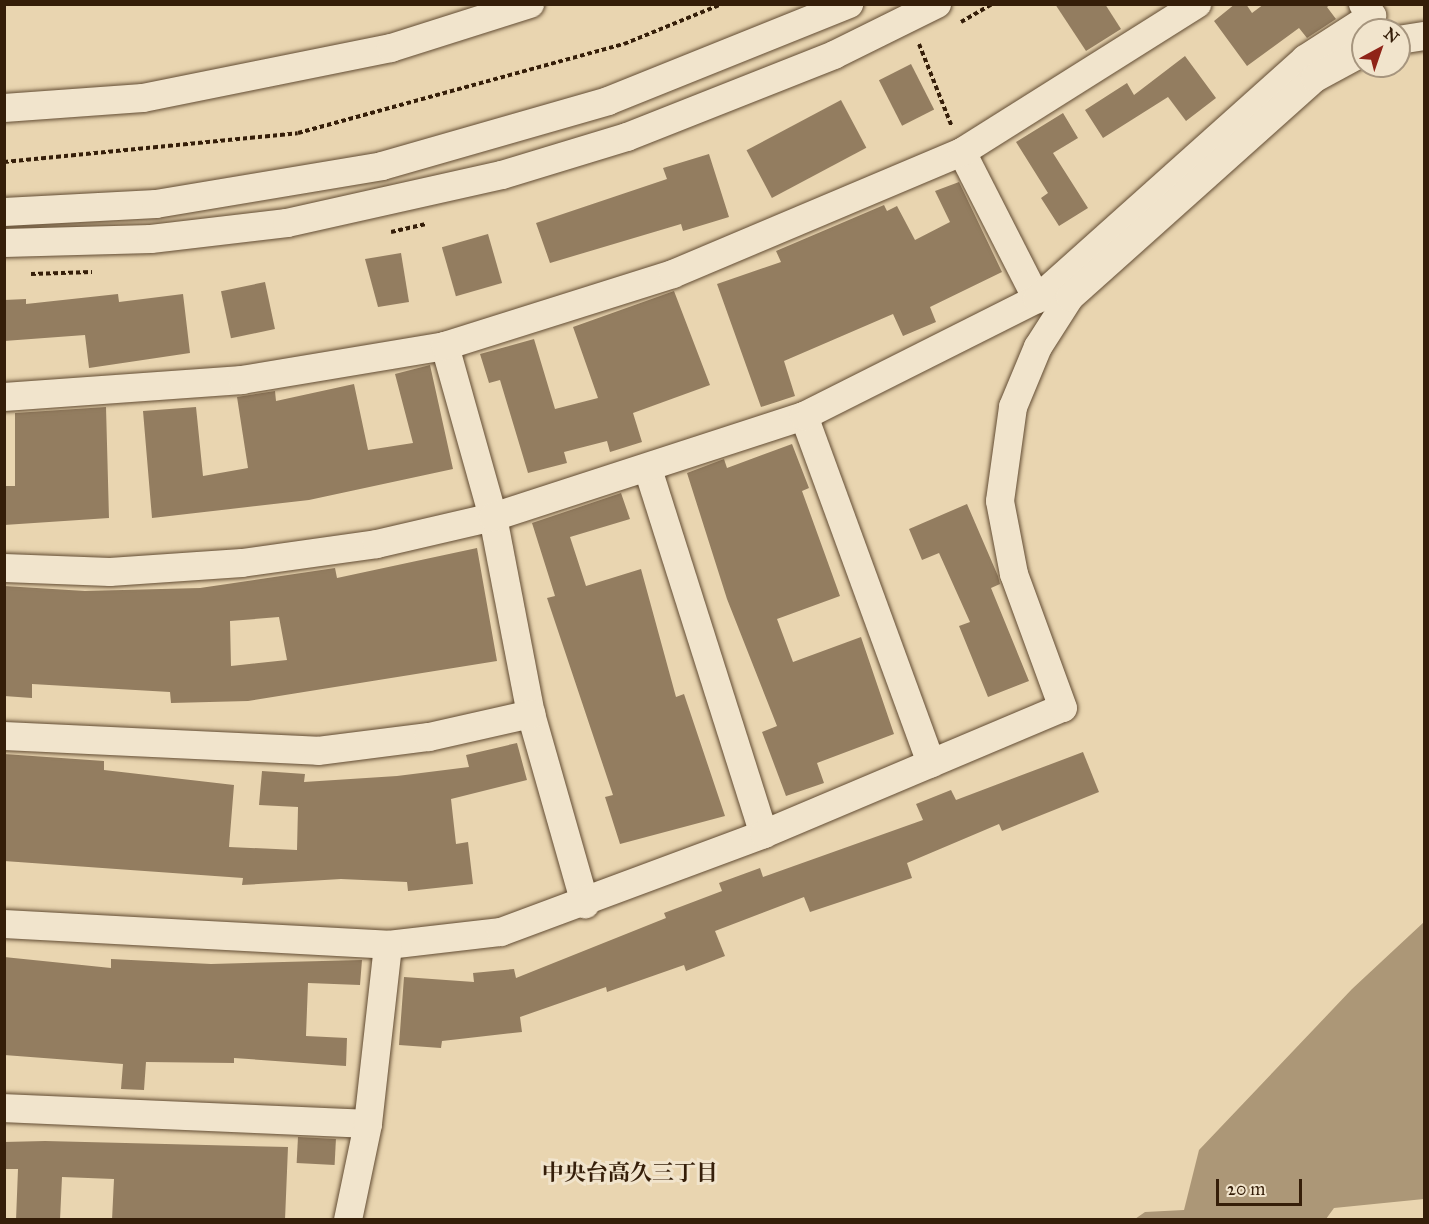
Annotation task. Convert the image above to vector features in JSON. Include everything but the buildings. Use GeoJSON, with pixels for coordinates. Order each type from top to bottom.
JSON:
{"type":"FeatureCollection","features":[{"type":"Feature","properties":{"kind":"street"},"geometry":{"type":"LineString","coordinates":[[4,212],[156,204],[382,166],[608,101],[849,4]]}},
{"type":"Feature","properties":{"kind":"street"},"geometry":{"type":"LineString","coordinates":[[4,243],[151,239],[287,223],[491,178],[627,137],[834,55],[937,4]]}},
{"type":"Feature","properties":{"kind":"street"},"geometry":{"type":"LineString","coordinates":[[4,397],[242,380],[445,346],[673,274],[962,152],[1197,4]]}},
{"type":"Feature","properties":{"kind":"street"},"geometry":{"type":"LineString","coordinates":[[4,568],[110,572],[242,563],[377,544],[493,517],[648,469],[804,416],[1037,299],[1305,59],[1371,16],[1363,4]]}},
{"type":"Feature","properties":{"kind":"street"},"geometry":{"type":"LineString","coordinates":[[4,108],[143,98],[391,48],[523,5]]}},
{"type":"Feature","properties":{"kind":"street"},"geometry":{"type":"LineString","coordinates":[[4,924],[388,945],[501,932],[585,904],[764,834],[1063,708],[1014,574],[1000,501],[1013,406],[1038,347],[1070,297],[1314,78],[1351,58]]}},
{"type":"Feature","properties":{"kind":"street"},"geometry":{"type":"LineString","coordinates":[[962,152],[1037,299]]}},
{"type":"Feature","properties":{"kind":"street"},"geometry":{"type":"LineString","coordinates":[[445,346],[493,517],[531,714],[585,904]]}},
{"type":"Feature","properties":{"kind":"street"},"geometry":{"type":"LineString","coordinates":[[804,416],[932,763]]}},
{"type":"Feature","properties":{"kind":"street"},"geometry":{"type":"LineString","coordinates":[[648,469],[764,834]]}},
{"type":"Feature","properties":{"kind":"street"},"geometry":{"type":"LineString","coordinates":[[4,736],[318,750],[429,737],[531,714]]}},
{"type":"Feature","properties":{"kind":"street"},"geometry":{"type":"LineString","coordinates":[[348,1220],[368,1124],[388,945]]}},
{"type":"Feature","properties":{"kind":"street"},"geometry":{"type":"LineString","coordinates":[[4,1108],[368,1124]]}},
{"type":"Feature","properties":{"kind":"path"},"geometry":{"type":"LineString","coordinates":[[4,162],[298,133],[624,44],[722,4]]}},
{"type":"Feature","properties":{"kind":"path"},"geometry":{"type":"LineString","coordinates":[[919,44],[962,152]]}},
{"type":"Feature","properties":{"kind":"shaded area"},"geometry":{"type":"Polygon","coordinates":[[[1424,922],[1424,1199],[1334,1208],[1326,1219],[1135,1219],[1145,1212],[1184,1210],[1199,1150],[1352,989],[1424,922]]]}},
{"type":"Feature","properties":{"kind":"district","name":"中央台高久三丁目"},"geometry":{"type":"Point","coordinates":[630,1173]}}]}
